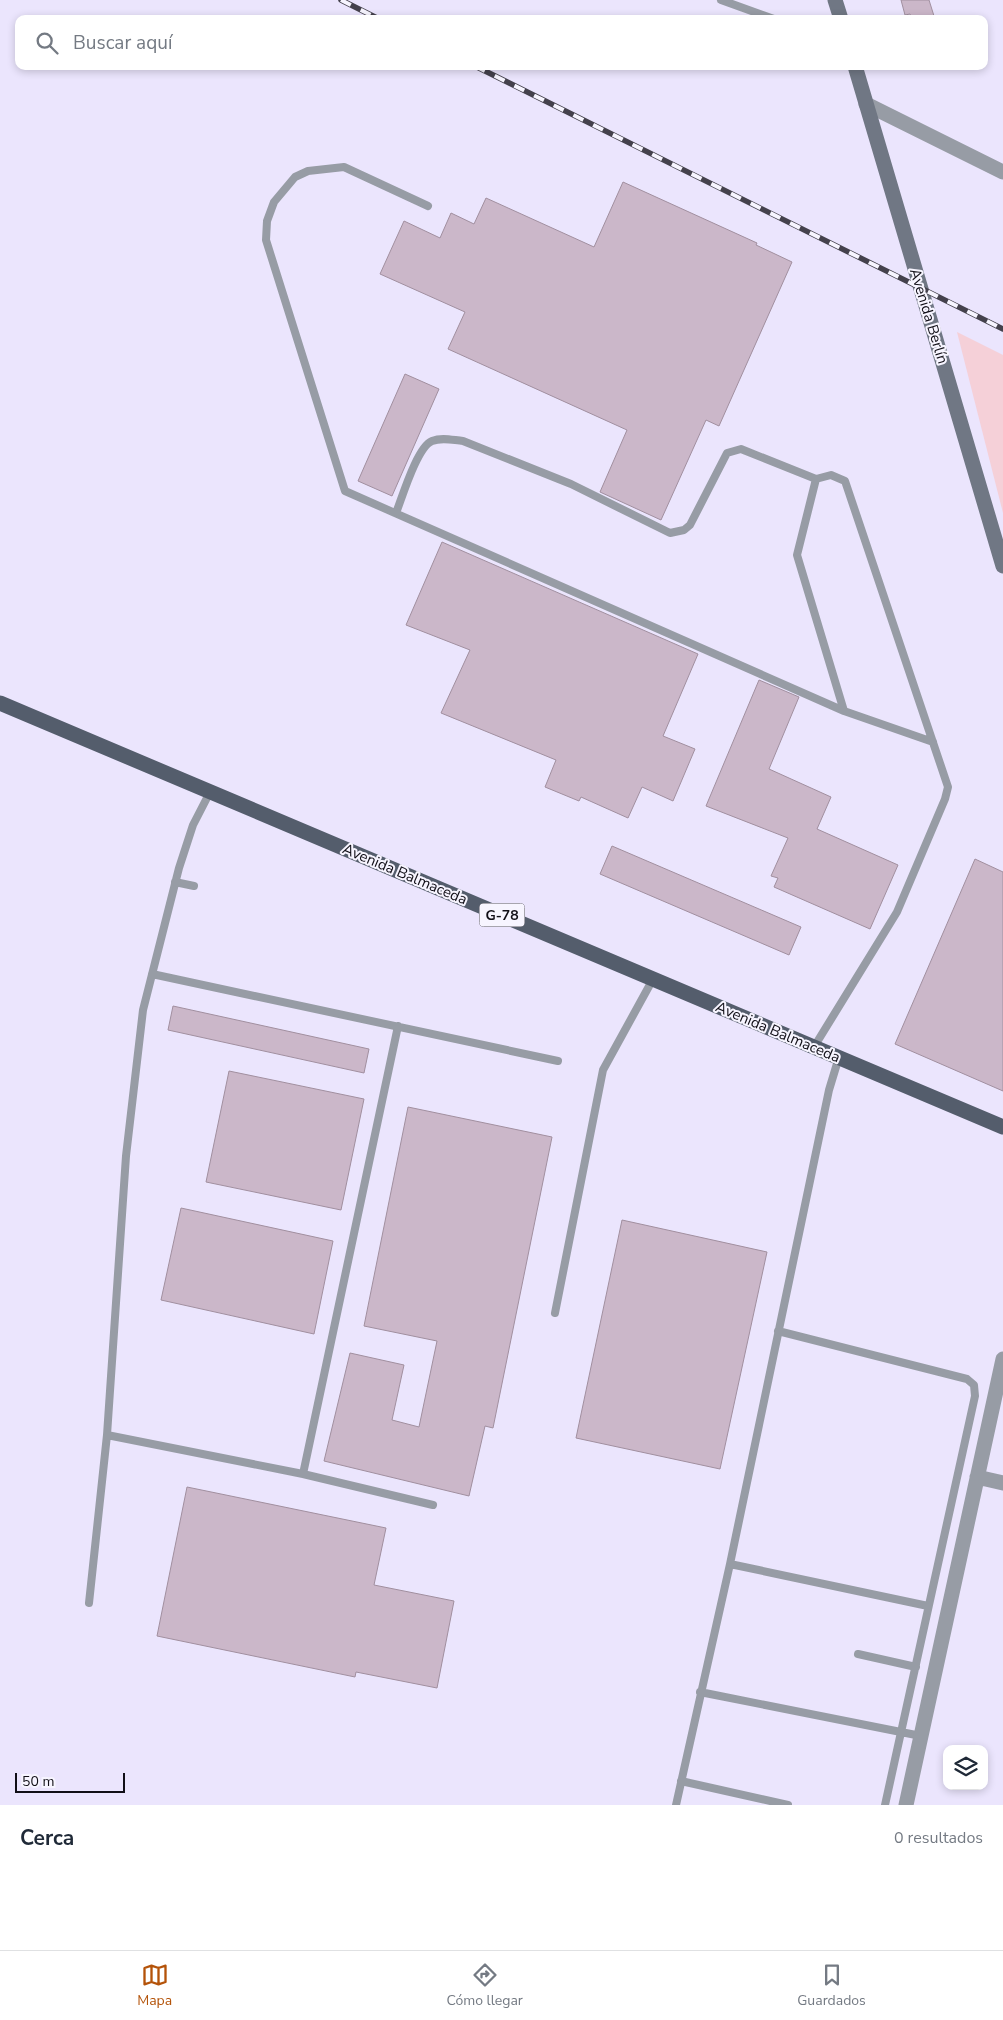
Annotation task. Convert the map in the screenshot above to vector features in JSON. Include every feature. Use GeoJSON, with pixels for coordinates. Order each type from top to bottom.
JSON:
{"type":"FeatureCollection","features":[{"type":"Feature","properties":{"kind":"main road","name":"Avenida Balmaceda"},"geometry":{"type":"LineString","coordinates":[[0,703],[1003,1128]]}},
{"type":"Feature","properties":{"kind":"street"},"geometry":{"type":"LineString","coordinates":[[835,0],[839,15]]}},
{"type":"Feature","properties":{"kind":"street","name":"Avenida Berlín"},"geometry":{"type":"LineString","coordinates":[[856,70],[1003,566]]}},
{"type":"Feature","properties":{"kind":"street"},"geometry":{"type":"LineString","coordinates":[[866,104],[1003,172]]}},
{"type":"Feature","properties":{"kind":"street"},"geometry":{"type":"LineString","coordinates":[[906,1805],[1003,1359]]}},
{"type":"Feature","properties":{"kind":"street"},"geometry":{"type":"LineString","coordinates":[[977,1477],[1003,1483]]}},
{"type":"Feature","properties":{"kind":"lane"},"geometry":{"type":"LineString","coordinates":[[721,0],[763,15]]}},
{"type":"Feature","properties":{"kind":"lane"},"geometry":{"type":"LineString","coordinates":[[428,206],[344,167],[324,168],[295,176],[274,202],[267,221],[266,240],[345,491],[844,711],[933,742]]}},
{"type":"Feature","properties":{"kind":"lane"},"geometry":{"type":"LineString","coordinates":[[396,514],[420,452],[430,442],[446,439],[463,441],[571,484],[670,533],[684,530],[690,525],[727,453],[741,448],[816,479],[831,475],[845,481],[948,787],[945,800],[897,912],[814,1047]]}},
{"type":"Feature","properties":{"kind":"lane"},"geometry":{"type":"LineString","coordinates":[[816,479],[797,555],[844,711]]}},
{"type":"Feature","properties":{"kind":"lane"},"geometry":{"type":"LineString","coordinates":[[89,1602],[107,1435],[126,1156],[143,1010],[175,882],[193,825],[210,792]]}},
{"type":"Feature","properties":{"kind":"lane"},"geometry":{"type":"LineString","coordinates":[[175,882],[194,886]]}},
{"type":"Feature","properties":{"kind":"lane"},"geometry":{"type":"LineString","coordinates":[[152,974],[558,1061]]}},
{"type":"Feature","properties":{"kind":"lane"},"geometry":{"type":"LineString","coordinates":[[555,1313],[603,1070],[653,979]]}},
{"type":"Feature","properties":{"kind":"lane"},"geometry":{"type":"LineString","coordinates":[[303,1474],[398,1026]]}},
{"type":"Feature","properties":{"kind":"lane"},"geometry":{"type":"LineString","coordinates":[[676,1805],[730,1564],[829,1090],[839,1057]]}},
{"type":"Feature","properties":{"kind":"lane"},"geometry":{"type":"LineString","coordinates":[[778,1330],[967,1379],[974,1385],[975,1396],[885,1805]]}},
{"type":"Feature","properties":{"kind":"lane"},"geometry":{"type":"LineString","coordinates":[[107,1435],[303,1474],[433,1505]]}},
{"type":"Feature","properties":{"kind":"lane"},"geometry":{"type":"LineString","coordinates":[[730,1564],[928,1606]]}},
{"type":"Feature","properties":{"kind":"lane"},"geometry":{"type":"LineString","coordinates":[[858,1654],[916,1667]]}},
{"type":"Feature","properties":{"kind":"lane"},"geometry":{"type":"LineString","coordinates":[[700,1692],[921,1736]]}},
{"type":"Feature","properties":{"kind":"lane"},"geometry":{"type":"LineString","coordinates":[[681,1781],[788,1805]]}},
{"type":"Feature","properties":{"kind":"shaded area"},"geometry":{"type":"Polygon","coordinates":[[[957,332],[1003,355],[1003,513],[957,332]]]}},
{"type":"Feature","properties":{"kind":"building"},"geometry":{"type":"Polygon","coordinates":[[[901,0],[929,0],[934,15],[910,14],[905,15],[901,0]]]}},
{"type":"Feature","properties":{"kind":"building"},"geometry":{"type":"Polygon","coordinates":[[[623,182],[757,243],[756,245],[792,262],[719,426],[706,420],[661,520],[600,492],[627,430],[448,349],[465,312],[380,274],[404,221],[440,238],[451,213],[474,224],[486,198],[594,247],[623,182]]]}},
{"type":"Feature","properties":{"kind":"building"},"geometry":{"type":"Polygon","coordinates":[[[405,374],[439,389],[392,496],[358,481],[405,374]]]}},
{"type":"Feature","properties":{"kind":"building"},"geometry":{"type":"Polygon","coordinates":[[[442,542],[698,654],[663,736],[695,749],[673,801],[642,787],[628,818],[581,797],[579,801],[545,787],[556,760],[441,713],[470,650],[406,625],[442,542]]]}},
{"type":"Feature","properties":{"kind":"building"},"geometry":{"type":"Polygon","coordinates":[[[759,680],[799,697],[769,769],[831,797],[817,829],[898,865],[870,929],[774,887],[778,878],[771,876],[788,838],[706,806],[759,680]]]}},
{"type":"Feature","properties":{"kind":"building"},"geometry":{"type":"Polygon","coordinates":[[[612,846],[801,927],[789,955],[600,874],[612,846]]]}},
{"type":"Feature","properties":{"kind":"building"},"geometry":{"type":"Polygon","coordinates":[[[975,859],[1003,872],[1003,1091],[895,1044],[975,859]]]}},
{"type":"Feature","properties":{"kind":"building"},"geometry":{"type":"Polygon","coordinates":[[[173,1006],[369,1049],[364,1073],[168,1030],[173,1006]]]}},
{"type":"Feature","properties":{"kind":"building"},"geometry":{"type":"Polygon","coordinates":[[[229,1071],[364,1099],[341,1210],[206,1182],[229,1071]]]}},
{"type":"Feature","properties":{"kind":"building"},"geometry":{"type":"Polygon","coordinates":[[[408,1107],[552,1137],[493,1428],[485,1426],[469,1496],[324,1461],[350,1353],[404,1365],[392,1420],[419,1427],[437,1341],[364,1326],[408,1107]]]}},
{"type":"Feature","properties":{"kind":"building"},"geometry":{"type":"Polygon","coordinates":[[[181,1208],[333,1241],[314,1334],[161,1300],[181,1208]]]}},
{"type":"Feature","properties":{"kind":"building"},"geometry":{"type":"Polygon","coordinates":[[[622,1220],[767,1252],[720,1469],[576,1438],[622,1220]]]}},
{"type":"Feature","properties":{"kind":"building"},"geometry":{"type":"Polygon","coordinates":[[[187,1487],[386,1528],[374,1585],[454,1601],[437,1688],[356,1672],[355,1677],[157,1636],[187,1487]]]}},
{"type":"Feature","properties":{"kind":"railway"},"geometry":{"type":"LineString","coordinates":[[341,0],[371,15]]}},
{"type":"Feature","properties":{"kind":"railway"},"geometry":{"type":"LineString","coordinates":[[483,70],[1003,329]]}}]}
